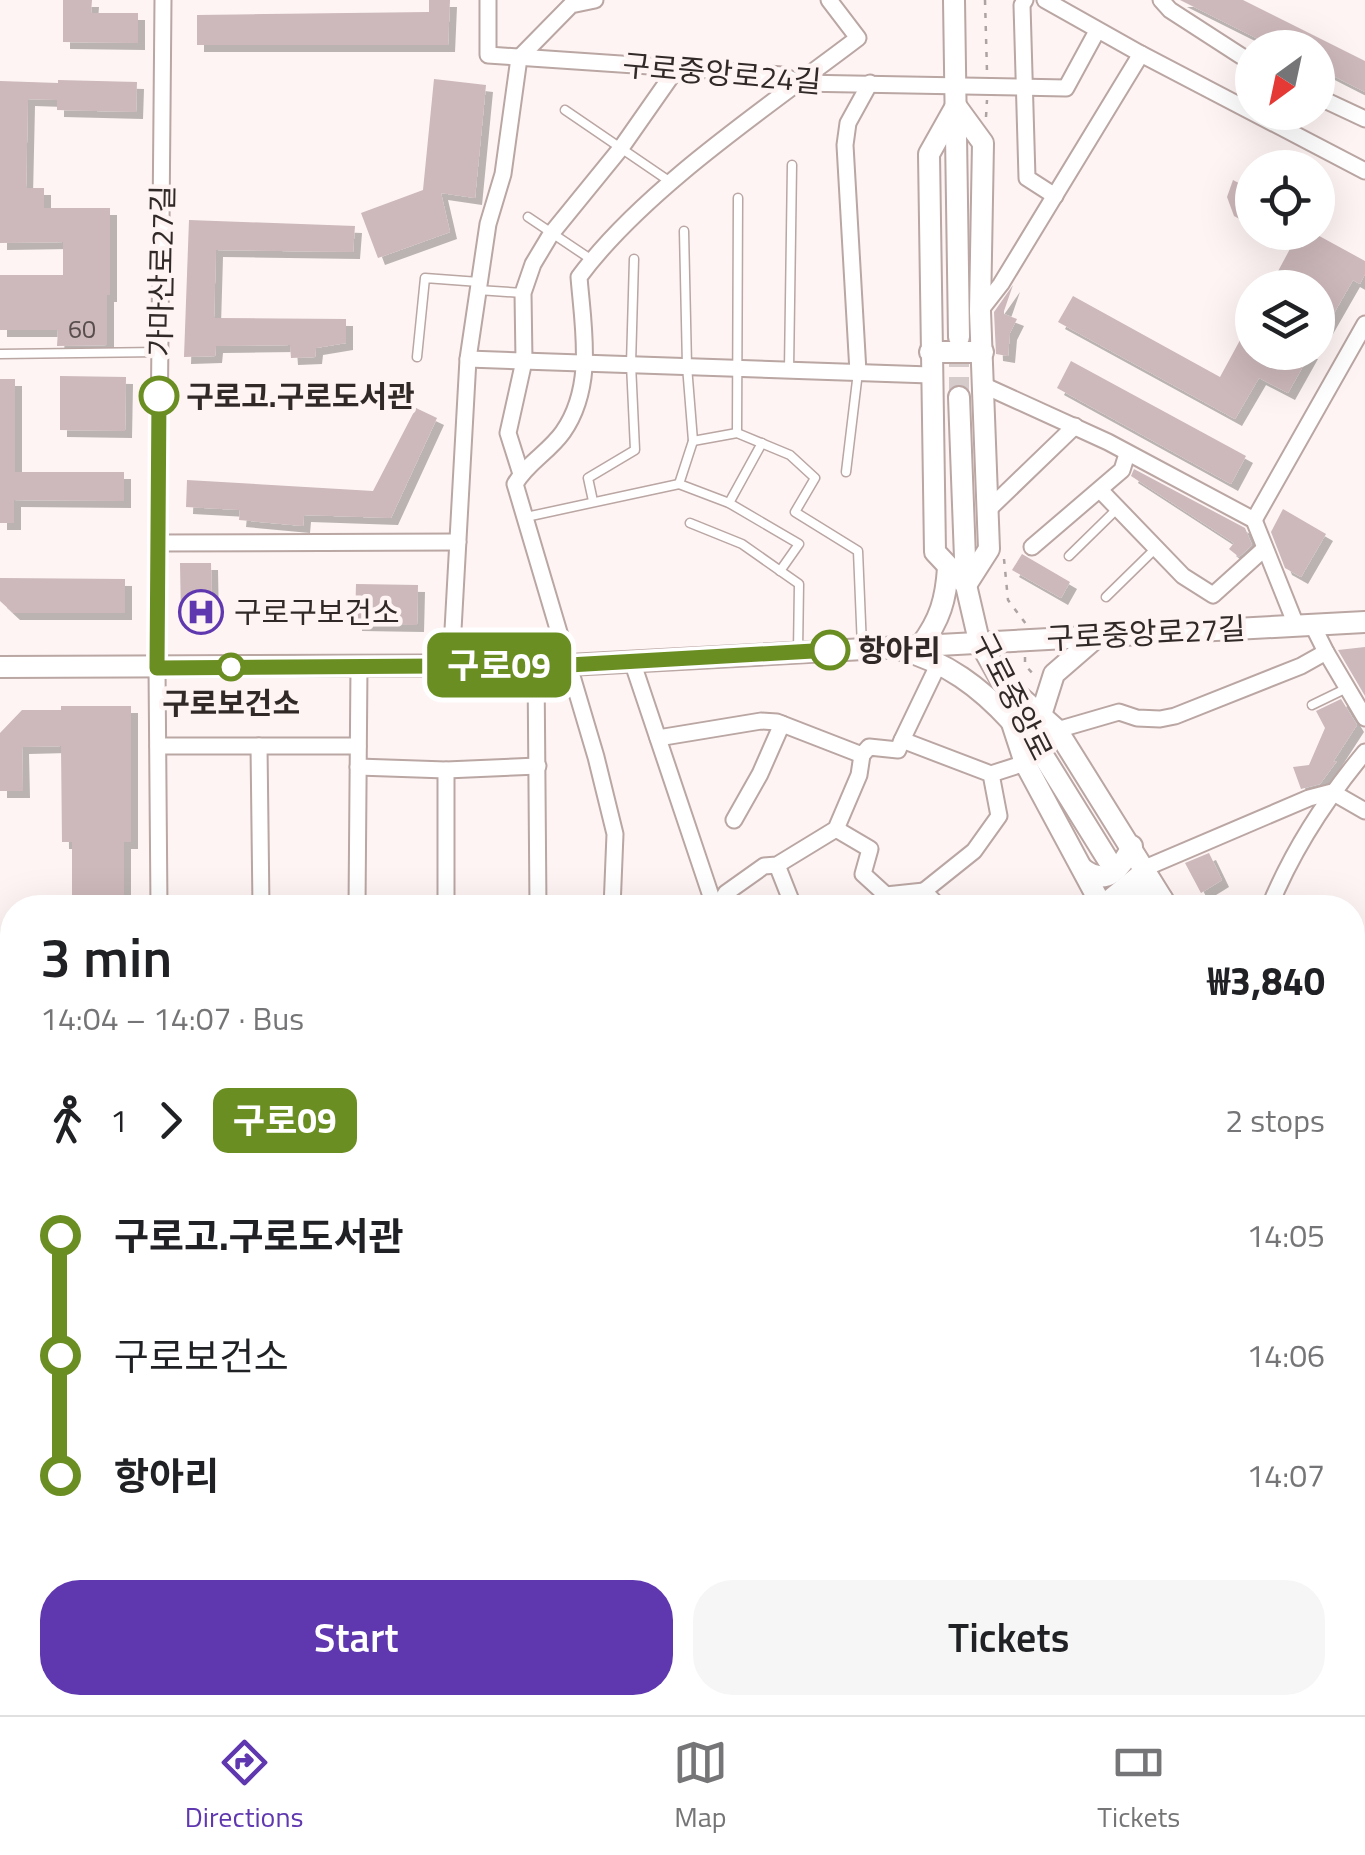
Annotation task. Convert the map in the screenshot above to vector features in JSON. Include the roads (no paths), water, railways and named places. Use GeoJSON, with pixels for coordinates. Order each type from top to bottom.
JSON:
{"type":"FeatureCollection","features":[{"type":"Feature","properties":{"kind":"street","name":"가마산로27길"},"geometry":{"type":"LineString","coordinates":[[159,895],[163,0]]}},
{"type":"Feature","properties":{"kind":"street","name":"구로중앙로24길"},"geometry":{"type":"LineString","coordinates":[[488,0],[488,54],[782,75],[799,83],[956,84]]}},
{"type":"Feature","properties":{"kind":"street"},"geometry":{"type":"LineString","coordinates":[[451,666],[468,358],[488,224],[503,174],[519,58],[571,5],[595,0]]}},
{"type":"Feature","properties":{"kind":"street"},"geometry":{"type":"LineString","coordinates":[[954,0],[959,337]]}},
{"type":"Feature","properties":{"kind":"street"},"geometry":{"type":"LineString","coordinates":[[1025,0],[1022,5],[1028,178],[1055,196]]}},
{"type":"Feature","properties":{"kind":"street"},"geometry":{"type":"LineString","coordinates":[[1045,0],[1365,171]]}},
{"type":"Feature","properties":{"kind":"street"},"geometry":{"type":"LineString","coordinates":[[1161,0],[1170,10],[1235,52]]}},
{"type":"Feature","properties":{"kind":"street"},"geometry":{"type":"LineString","coordinates":[[613,895],[615,834],[515,484],[564,430],[586,363],[579,277],[672,184],[858,38],[835,2]]}},
{"type":"Feature","properties":{"kind":"street"},"geometry":{"type":"LineString","coordinates":[[956,84],[1066,88],[1097,31]]}},
{"type":"Feature","properties":{"kind":"street"},"geometry":{"type":"LineString","coordinates":[[980,310],[1001,284],[1141,54]]}},
{"type":"Feature","properties":{"kind":"street"},"geometry":{"type":"LineString","coordinates":[[521,474],[508,433],[524,360],[523,293],[533,264],[551,234],[621,148],[676,68]]}},
{"type":"Feature","properties":{"kind":"street"},"geometry":{"type":"LineString","coordinates":[[858,372],[845,145],[848,123],[870,83]]}},
{"type":"Feature","properties":{"kind":"street"},"geometry":{"type":"LineString","coordinates":[[1335,105],[1365,119]]}},
{"type":"Feature","properties":{"kind":"street"},"geometry":{"type":"LineString","coordinates":[[956,106],[983,143],[980,310],[989,549],[966,585],[935,552],[930,352],[928,154],[956,106]]}},
{"type":"Feature","properties":{"kind":"street"},"geometry":{"type":"LineString","coordinates":[[1254,520],[1365,324]]}},
{"type":"Feature","properties":{"kind":"street"},"geometry":{"type":"LineString","coordinates":[[930,352],[982,352]]}},
{"type":"Feature","properties":{"kind":"street"},"geometry":{"type":"LineString","coordinates":[[468,358],[858,372],[985,386],[1075,426],[1254,520],[1264,549],[1304,625],[1326,652],[1365,718]]}},
{"type":"Feature","properties":{"kind":"street","name":"구로중앙로"},"geometry":{"type":"LineString","coordinates":[[959,397],[966,585],[980,641],[1108,860]]}},
{"type":"Feature","properties":{"kind":"street"},"geometry":{"type":"LineString","coordinates":[[989,509],[1075,426]]}},
{"type":"Feature","properties":{"kind":"street"},"geometry":{"type":"LineString","coordinates":[[1032,547],[1122,470],[1128,454]]}},
{"type":"Feature","properties":{"kind":"street"},"geometry":{"type":"LineString","coordinates":[[1100,490],[1182,576],[1212,594],[1264,549]]}},
{"type":"Feature","properties":{"kind":"street"},"geometry":{"type":"LineString","coordinates":[[158,543],[458,542]]}},
{"type":"Feature","properties":{"kind":"street"},"geometry":{"type":"LineString","coordinates":[[921,645],[936,625],[946,598],[948,568]]}},
{"type":"Feature","properties":{"kind":"street","name":"구로중앙로27길"},"geometry":{"type":"LineString","coordinates":[[0,667],[569,665],[1365,622]]}},
{"type":"Feature","properties":{"kind":"street"},"geometry":{"type":"LineString","coordinates":[[1040,715],[1054,674],[1099,635]]}},
{"type":"Feature","properties":{"kind":"street"},"geometry":{"type":"LineString","coordinates":[[890,647],[939,663],[969,681],[1011,720]]}},
{"type":"Feature","properties":{"kind":"street","name":"구로중앙로27길"},"geometry":{"type":"LineString","coordinates":[[1057,730],[1119,712],[1160,720],[1175,716],[1301,666],[1326,652]]}},
{"type":"Feature","properties":{"kind":"street"},"geometry":{"type":"LineString","coordinates":[[632,661],[712,895]]}},
{"type":"Feature","properties":{"kind":"street"},"geometry":{"type":"LineString","coordinates":[[725,895],[764,866],[778,865],[836,830],[859,775],[862,755],[869,747],[898,750],[939,663]]}},
{"type":"Feature","properties":{"kind":"street"},"geometry":{"type":"LineString","coordinates":[[536,665],[538,895]]}},
{"type":"Feature","properties":{"kind":"street"},"geometry":{"type":"LineString","coordinates":[[356,895],[360,666]]}},
{"type":"Feature","properties":{"kind":"street"},"geometry":{"type":"LineString","coordinates":[[999,678],[1057,730],[1161,895]]}},
{"type":"Feature","properties":{"kind":"street"},"geometry":{"type":"LineString","coordinates":[[999,678],[1025,763],[1098,895]]}},
{"type":"Feature","properties":{"kind":"street"},"geometry":{"type":"LineString","coordinates":[[658,738],[761,721],[782,724],[862,755]]}},
{"type":"Feature","properties":{"kind":"street"},"geometry":{"type":"LineString","coordinates":[[734,820],[782,724]]}},
{"type":"Feature","properties":{"kind":"street"},"geometry":{"type":"LineString","coordinates":[[902,740],[991,774],[1025,763]]}},
{"type":"Feature","properties":{"kind":"street"},"geometry":{"type":"LineString","coordinates":[[158,746],[358,746]]}},
{"type":"Feature","properties":{"kind":"street"},"geometry":{"type":"LineString","coordinates":[[260,746],[261,895]]}},
{"type":"Feature","properties":{"kind":"street"},"geometry":{"type":"LineString","coordinates":[[1274,895],[1332,792],[1365,752]]}},
{"type":"Feature","properties":{"kind":"street"},"geometry":{"type":"LineString","coordinates":[[358,767],[446,770],[538,766]]}},
{"type":"Feature","properties":{"kind":"street"},"geometry":{"type":"LineString","coordinates":[[446,770],[446,895]]}},
{"type":"Feature","properties":{"kind":"street"},"geometry":{"type":"LineString","coordinates":[[908,895],[924,890],[974,850],[1000,816],[991,774]]}},
{"type":"Feature","properties":{"kind":"street"},"geometry":{"type":"LineString","coordinates":[[1116,895],[1145,868],[1309,798],[1332,792],[1365,811]]}},
{"type":"Feature","properties":{"kind":"street"},"geometry":{"type":"LineString","coordinates":[[836,830],[870,849],[864,874],[880,895]]}},
{"type":"Feature","properties":{"kind":"street"},"geometry":{"type":"LineString","coordinates":[[1083,869],[1093,876],[1107,877],[1122,868],[1132,846]]}},
{"type":"Feature","properties":{"kind":"street"},"geometry":{"type":"LineString","coordinates":[[778,865],[789,895]]}},
{"type":"Feature","properties":{"kind":"street"},"geometry":{"type":"LineString","coordinates":[[1129,895],[1142,888],[1152,895]]}},
{"type":"Feature","properties":{"kind":"street"},"geometry":{"type":"LineString","coordinates":[[924,890],[928,895]]}},
{"type":"Feature","properties":{"kind":"lane"},"geometry":{"type":"LineString","coordinates":[[565,110],[672,184]]}},
{"type":"Feature","properties":{"kind":"lane"},"geometry":{"type":"LineString","coordinates":[[789,370],[792,165]]}},
{"type":"Feature","properties":{"kind":"lane"},"geometry":{"type":"LineString","coordinates":[[738,198],[738,433]]}},
{"type":"Feature","properties":{"kind":"lane"},"geometry":{"type":"LineString","coordinates":[[528,216],[592,260]]}},
{"type":"Feature","properties":{"kind":"lane"},"geometry":{"type":"LineString","coordinates":[[679,484],[693,441],[684,231]]}},
{"type":"Feature","properties":{"kind":"lane"},"geometry":{"type":"LineString","coordinates":[[593,501],[588,478],[635,450],[634,259]]}},
{"type":"Feature","properties":{"kind":"lane"},"geometry":{"type":"LineString","coordinates":[[417,357],[425,278],[523,293]]}},
{"type":"Feature","properties":{"kind":"lane"},"geometry":{"type":"LineString","coordinates":[[0,354],[160,352]]}},
{"type":"Feature","properties":{"kind":"lane"},"geometry":{"type":"LineString","coordinates":[[846,472],[858,372]]}},
{"type":"Feature","properties":{"kind":"lane"},"geometry":{"type":"LineString","coordinates":[[693,441],[738,433],[790,455],[815,478],[795,512],[858,550],[862,648]]}},
{"type":"Feature","properties":{"kind":"lane"},"geometry":{"type":"LineString","coordinates":[[728,503],[762,443]]}},
{"type":"Feature","properties":{"kind":"lane"},"geometry":{"type":"LineString","coordinates":[[526,517],[679,484],[728,503],[799,544],[780,571]]}},
{"type":"Feature","properties":{"kind":"lane"},"geometry":{"type":"LineString","coordinates":[[1069,556],[1118,508]]}},
{"type":"Feature","properties":{"kind":"lane"},"geometry":{"type":"LineString","coordinates":[[690,524],[742,544],[799,584],[798,652]]}},
{"type":"Feature","properties":{"kind":"lane"},"geometry":{"type":"LineString","coordinates":[[1106,597],[1156,548]]}},
{"type":"Feature","properties":{"kind":"lane"},"geometry":{"type":"LineString","coordinates":[[1312,706],[1345,688]]}},
{"type":"Feature","properties":{"kind":"tunnel"},"geometry":{"type":"LineString","coordinates":[[959,337],[959,397]]}},
{"type":"Feature","properties":{"kind":"place","name":"구로고.구로도서관"},"geometry":{"type":"Point","coordinates":[159,396]}},
{"type":"Feature","properties":{"kind":"place","name":"구로구보건소"},"geometry":{"type":"Point","coordinates":[201,612]}},
{"type":"Feature","properties":{"kind":"place","name":"항아리"},"geometry":{"type":"Point","coordinates":[830,650]}},
{"type":"Feature","properties":{"kind":"place","name":"구로보건소"},"geometry":{"type":"Point","coordinates":[231,667]}}]}
